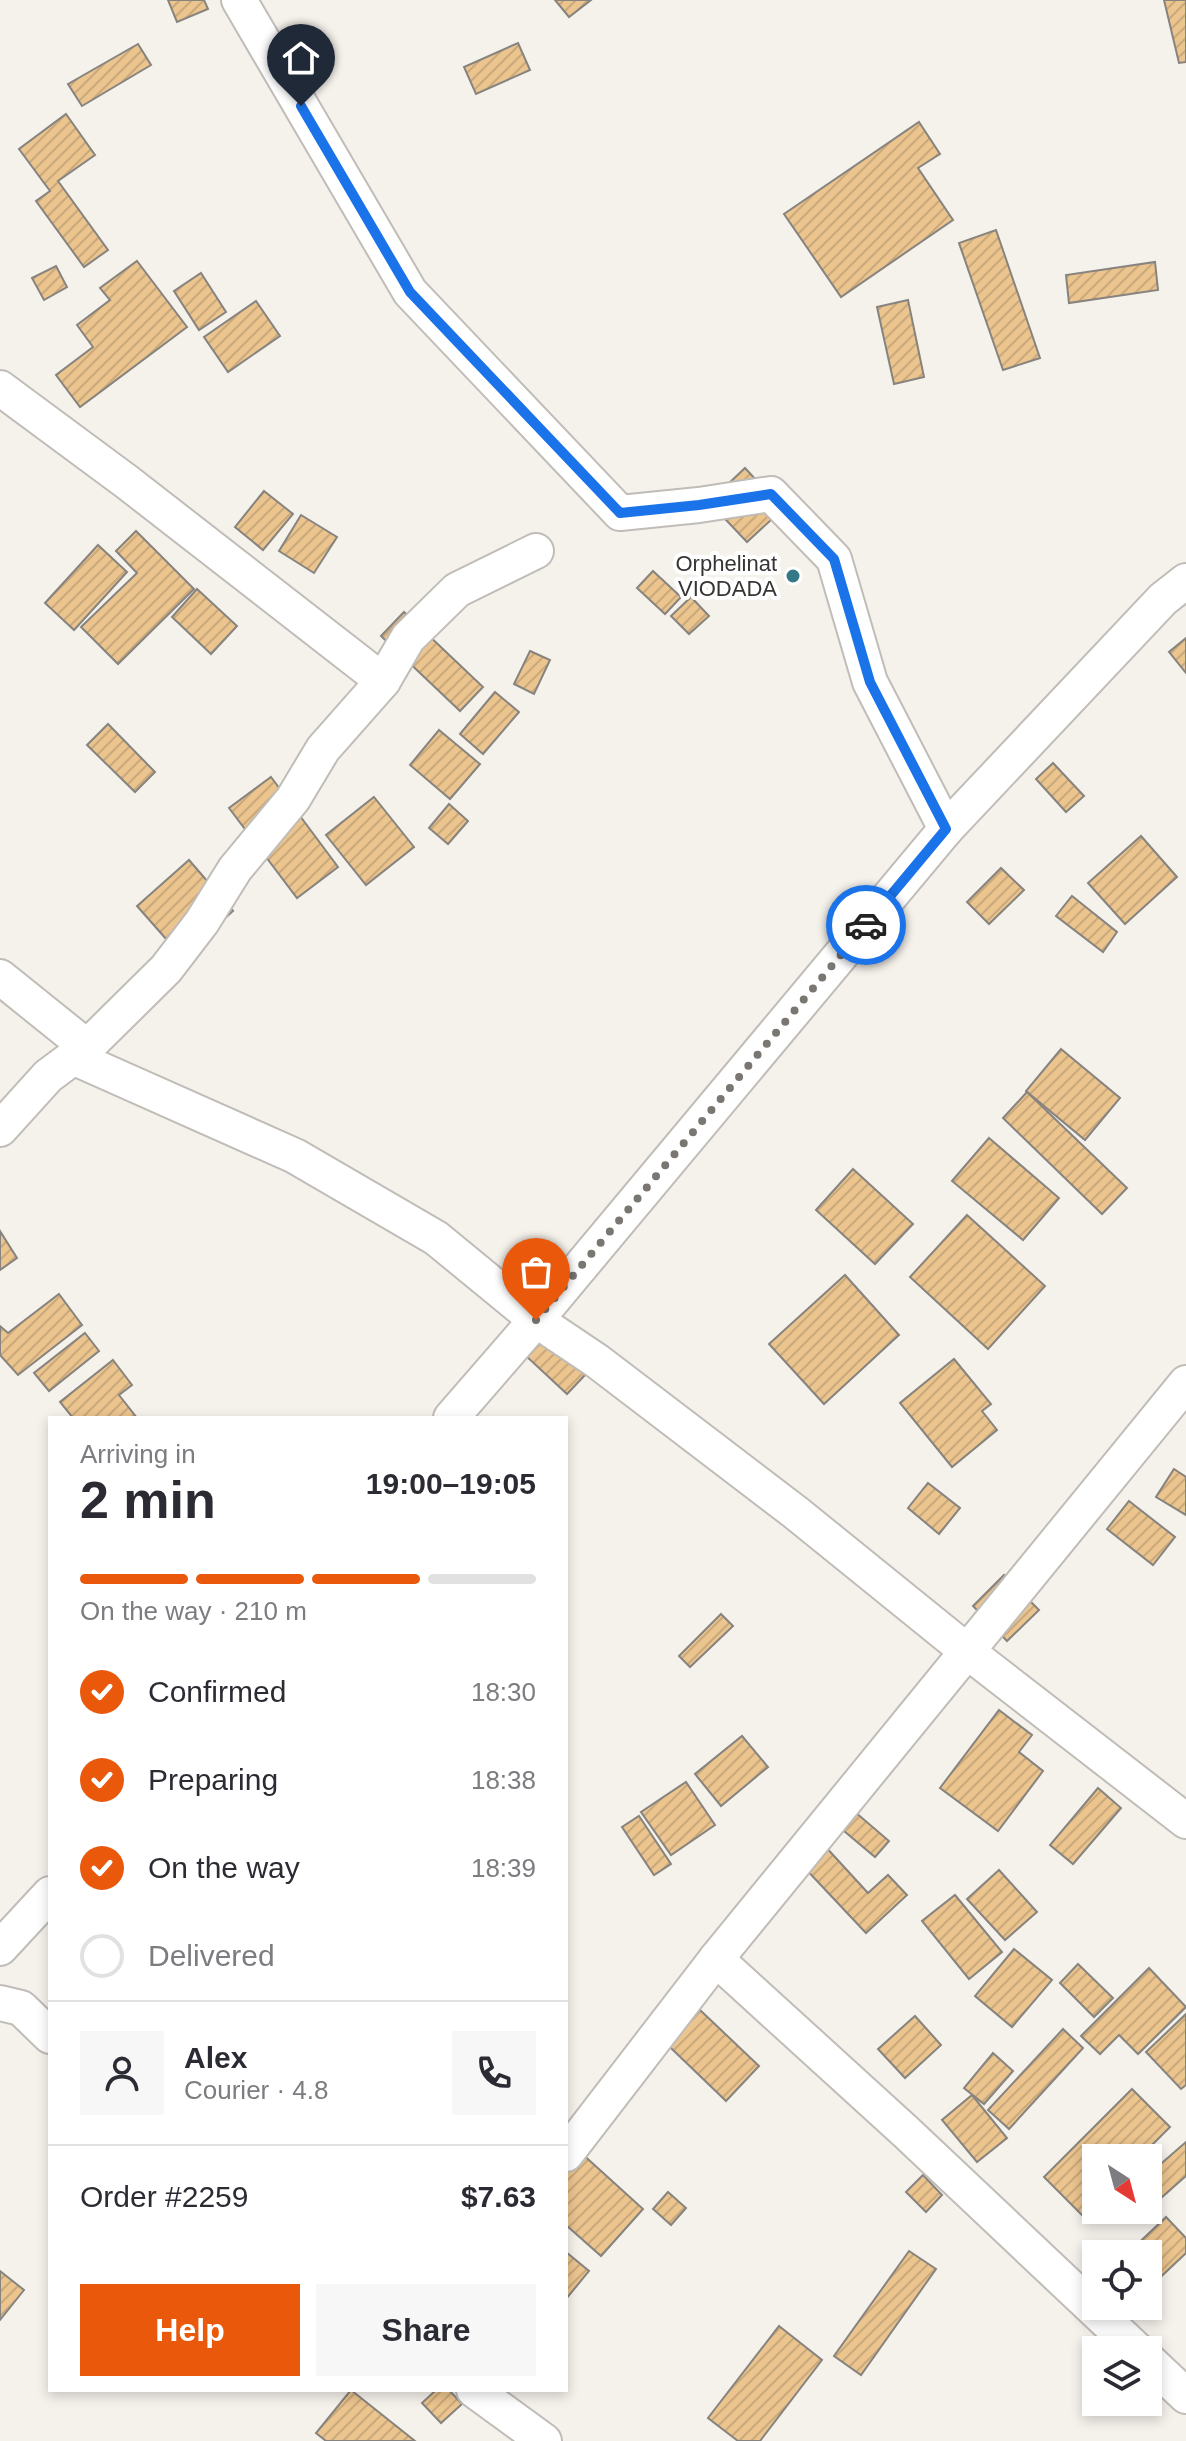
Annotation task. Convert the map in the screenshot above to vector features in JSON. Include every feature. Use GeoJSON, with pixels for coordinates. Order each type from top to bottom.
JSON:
{"type":"FeatureCollection","features":[{"type":"Feature","properties":{"kind":"street"},"geometry":{"type":"LineString","coordinates":[[239,0],[410,292],[620,513],[771,494],[834,559],[870,682],[946,829]]}},
{"type":"Feature","properties":{"kind":"street"},"geometry":{"type":"LineString","coordinates":[[0,388],[127,482],[383,681]]}},
{"type":"Feature","properties":{"kind":"street"},"geometry":{"type":"LineString","coordinates":[[536,551],[457,590],[408,638],[383,681],[323,749],[293,799],[235,869],[202,922],[166,969],[77,1059],[295,1156],[436,1238],[536,1320],[597,1361],[783,1502],[968,1652],[1186,1821]]}},
{"type":"Feature","properties":{"kind":"street"},"geometry":{"type":"LineString","coordinates":[[453,1416],[946,829],[1163,599],[1186,581]]}},
{"type":"Feature","properties":{"kind":"street"},"geometry":{"type":"LineString","coordinates":[[0,977],[87,1047]]}},
{"type":"Feature","properties":{"kind":"street"},"geometry":{"type":"LineString","coordinates":[[0,1129],[48,1076],[87,1047]]}},
{"type":"Feature","properties":{"kind":"street"},"geometry":{"type":"LineString","coordinates":[[568,2151],[716,1959],[1186,1383]]}},
{"type":"Feature","properties":{"kind":"street"},"geometry":{"type":"LineString","coordinates":[[0,1948],[48,1896]]}},
{"type":"Feature","properties":{"kind":"street"},"geometry":{"type":"LineString","coordinates":[[716,1959],[906,2132],[1122,2336]]}},
{"type":"Feature","properties":{"kind":"street"},"geometry":{"type":"LineString","coordinates":[[0,2003],[21,2008],[48,2034]]}},
{"type":"Feature","properties":{"kind":"street"},"geometry":{"type":"LineString","coordinates":[[1162,2373],[1186,2396]]}},
{"type":"Feature","properties":{"kind":"street"},"geometry":{"type":"LineString","coordinates":[[477,2392],[544,2441]]}},
{"type":"Feature","properties":{"kind":"building"},"geometry":{"type":"Polygon","coordinates":[[[168,0],[204,0],[208,9],[177,22],[168,0]]]}},
{"type":"Feature","properties":{"kind":"building"},"geometry":{"type":"Polygon","coordinates":[[[555,0],[591,0],[569,17],[555,0]]]}},
{"type":"Feature","properties":{"kind":"building"},"geometry":{"type":"Polygon","coordinates":[[[1164,0],[1186,0],[1186,62],[1179,63],[1164,0]]]}},
{"type":"Feature","properties":{"kind":"building"},"geometry":{"type":"Polygon","coordinates":[[[518,43],[530,70],[476,94],[464,67],[518,43]]]}},
{"type":"Feature","properties":{"kind":"building"},"geometry":{"type":"Polygon","coordinates":[[[138,44],[151,65],[82,106],[68,84],[138,44]]]}},
{"type":"Feature","properties":{"kind":"building"},"geometry":{"type":"Polygon","coordinates":[[[66,114],[95,155],[58,181],[108,250],[84,267],[36,201],[50,191],[19,149],[66,114]]]}},
{"type":"Feature","properties":{"kind":"building"},"geometry":{"type":"Polygon","coordinates":[[[919,122],[940,154],[918,168],[953,220],[841,297],[784,214],[919,122]]]}},
{"type":"Feature","properties":{"kind":"building"},"geometry":{"type":"Polygon","coordinates":[[[996,230],[1040,358],[1003,370],[959,243],[996,230]]]}},
{"type":"Feature","properties":{"kind":"building"},"geometry":{"type":"Polygon","coordinates":[[[137,261],[187,327],[80,407],[56,375],[93,347],[77,325],[110,300],[100,288],[137,261]]]}},
{"type":"Feature","properties":{"kind":"building"},"geometry":{"type":"Polygon","coordinates":[[[1155,262],[1158,290],[1069,303],[1066,275],[1155,262]]]}},
{"type":"Feature","properties":{"kind":"building"},"geometry":{"type":"Polygon","coordinates":[[[56,266],[67,287],[44,300],[32,278],[56,266]]]}},
{"type":"Feature","properties":{"kind":"building"},"geometry":{"type":"Polygon","coordinates":[[[201,273],[226,312],[199,330],[174,291],[201,273]]]}},
{"type":"Feature","properties":{"kind":"building"},"geometry":{"type":"Polygon","coordinates":[[[908,300],[924,377],[894,384],[877,307],[908,300]]]}},
{"type":"Feature","properties":{"kind":"building"},"geometry":{"type":"Polygon","coordinates":[[[256,301],[280,336],[228,372],[204,337],[256,301]]]}},
{"type":"Feature","properties":{"kind":"building"},"geometry":{"type":"Polygon","coordinates":[[[745,468],[783,509],[747,542],[709,502],[745,468]]]}},
{"type":"Feature","properties":{"kind":"building"},"geometry":{"type":"Polygon","coordinates":[[[264,491],[293,514],[263,550],[235,527],[264,491]]]}},
{"type":"Feature","properties":{"kind":"building"},"geometry":{"type":"Polygon","coordinates":[[[301,515],[337,537],[314,573],[279,551],[301,515]]]}},
{"type":"Feature","properties":{"kind":"building"},"geometry":{"type":"Polygon","coordinates":[[[136,531],[194,589],[118,664],[81,627],[137,573],[116,551],[136,531]]]}},
{"type":"Feature","properties":{"kind":"building"},"geometry":{"type":"Polygon","coordinates":[[[98,545],[127,572],[74,630],[45,603],[98,545]]]}},
{"type":"Feature","properties":{"kind":"building"},"geometry":{"type":"Polygon","coordinates":[[[653,571],[681,597],[665,614],[637,588],[653,571]]]}},
{"type":"Feature","properties":{"kind":"building"},"geometry":{"type":"Polygon","coordinates":[[[197,589],[237,626],[211,654],[172,617],[197,589]]]}},
{"type":"Feature","properties":{"kind":"building"},"geometry":{"type":"Polygon","coordinates":[[[691,597],[709,616],[689,634],[671,616],[691,597]]]}},
{"type":"Feature","properties":{"kind":"building"},"geometry":{"type":"Polygon","coordinates":[[[404,612],[483,687],[460,711],[381,636],[404,612]]]}},
{"type":"Feature","properties":{"kind":"building"},"geometry":{"type":"Polygon","coordinates":[[[1186,638],[1186,673],[1169,652],[1186,638]]]}},
{"type":"Feature","properties":{"kind":"building"},"geometry":{"type":"Polygon","coordinates":[[[530,651],[550,660],[534,694],[514,684],[530,651]]]}},
{"type":"Feature","properties":{"kind":"building"},"geometry":{"type":"Polygon","coordinates":[[[495,692],[519,712],[483,754],[460,734],[495,692]]]}},
{"type":"Feature","properties":{"kind":"building"},"geometry":{"type":"Polygon","coordinates":[[[108,724],[155,772],[135,792],[87,745],[108,724]]]}},
{"type":"Feature","properties":{"kind":"building"},"geometry":{"type":"Polygon","coordinates":[[[439,730],[480,764],[450,799],[410,765],[439,730]]]}},
{"type":"Feature","properties":{"kind":"building"},"geometry":{"type":"Polygon","coordinates":[[[1053,763],[1084,796],[1066,812],[1036,779],[1053,763]]]}},
{"type":"Feature","properties":{"kind":"building"},"geometry":{"type":"Polygon","coordinates":[[[271,777],[338,867],[297,898],[229,808],[271,777]]]}},
{"type":"Feature","properties":{"kind":"building"},"geometry":{"type":"Polygon","coordinates":[[[374,797],[414,847],[366,885],[326,835],[374,797]]]}},
{"type":"Feature","properties":{"kind":"building"},"geometry":{"type":"Polygon","coordinates":[[[449,804],[468,821],[448,844],[429,828],[449,804]]]}},
{"type":"Feature","properties":{"kind":"building"},"geometry":{"type":"Polygon","coordinates":[[[1141,836],[1177,877],[1125,924],[1088,883],[1141,836]]]}},
{"type":"Feature","properties":{"kind":"building"},"geometry":{"type":"Polygon","coordinates":[[[189,860],[233,911],[182,957],[137,906],[189,860]]]}},
{"type":"Feature","properties":{"kind":"building"},"geometry":{"type":"Polygon","coordinates":[[[1001,868],[1024,890],[989,924],[967,902],[1001,868]]]}},
{"type":"Feature","properties":{"kind":"building"},"geometry":{"type":"Polygon","coordinates":[[[1072,896],[1117,932],[1103,952],[1056,916],[1072,896]]]}},
{"type":"Feature","properties":{"kind":"building"},"geometry":{"type":"Polygon","coordinates":[[[1061,1049],[1120,1098],[1085,1140],[1026,1091],[1061,1049]]]}},
{"type":"Feature","properties":{"kind":"building"},"geometry":{"type":"Polygon","coordinates":[[[1027,1092],[1127,1188],[1102,1214],[1003,1118],[1027,1092]]]}},
{"type":"Feature","properties":{"kind":"building"},"geometry":{"type":"Polygon","coordinates":[[[989,1138],[1059,1198],[1023,1240],[952,1181],[989,1138]]]}},
{"type":"Feature","properties":{"kind":"building"},"geometry":{"type":"Polygon","coordinates":[[[853,1169],[913,1224],[875,1264],[816,1210],[853,1169]]]}},
{"type":"Feature","properties":{"kind":"building"},"geometry":{"type":"Polygon","coordinates":[[[967,1215],[1045,1286],[988,1349],[910,1277],[967,1215]]]}},
{"type":"Feature","properties":{"kind":"building"},"geometry":{"type":"Polygon","coordinates":[[[0,1231],[17,1258],[0,1270],[0,1231]]]}},
{"type":"Feature","properties":{"kind":"building"},"geometry":{"type":"Polygon","coordinates":[[[845,1275],[899,1335],[824,1404],[769,1344],[845,1275]]]}},
{"type":"Feature","properties":{"kind":"building"},"geometry":{"type":"Polygon","coordinates":[[[59,1294],[82,1325],[18,1375],[0,1355],[0,1326],[8,1333],[59,1294]]]}},
{"type":"Feature","properties":{"kind":"building"},"geometry":{"type":"Polygon","coordinates":[[[85,1333],[99,1351],[49,1391],[34,1373],[85,1333]]]}},
{"type":"Feature","properties":{"kind":"building"},"geometry":{"type":"Polygon","coordinates":[[[543,1335],[586,1374],[567,1394],[525,1355],[543,1335]]]}},
{"type":"Feature","properties":{"kind":"building"},"geometry":{"type":"Polygon","coordinates":[[[954,1359],[991,1404],[982,1411],[997,1430],[952,1467],[900,1403],[954,1359]]]}},
{"type":"Feature","properties":{"kind":"building"},"geometry":{"type":"Polygon","coordinates":[[[113,1360],[132,1385],[119,1395],[135,1416],[71,1416],[60,1402],[113,1360]]]}},
{"type":"Feature","properties":{"kind":"building"},"geometry":{"type":"Polygon","coordinates":[[[1174,1469],[1186,1477],[1186,1515],[1156,1497],[1174,1469]]]}},
{"type":"Feature","properties":{"kind":"building"},"geometry":{"type":"Polygon","coordinates":[[[928,1483],[960,1508],[939,1534],[908,1508],[928,1483]]]}},
{"type":"Feature","properties":{"kind":"building"},"geometry":{"type":"Polygon","coordinates":[[[1129,1501],[1175,1537],[1153,1565],[1107,1529],[1129,1501]]]}},
{"type":"Feature","properties":{"kind":"building"},"geometry":{"type":"Polygon","coordinates":[[[1004,1575],[1039,1610],[1007,1641],[973,1606],[1004,1575]]]}},
{"type":"Feature","properties":{"kind":"building"},"geometry":{"type":"Polygon","coordinates":[[[721,1614],[733,1626],[690,1667],[679,1656],[721,1614]]]}},
{"type":"Feature","properties":{"kind":"building"},"geometry":{"type":"Polygon","coordinates":[[[999,1710],[1032,1735],[1019,1752],[1043,1771],[998,1831],[940,1788],[999,1710]]]}},
{"type":"Feature","properties":{"kind":"building"},"geometry":{"type":"Polygon","coordinates":[[[742,1736],[768,1767],[721,1806],[695,1774],[742,1736]]]}},
{"type":"Feature","properties":{"kind":"building"},"geometry":{"type":"Polygon","coordinates":[[[686,1782],[715,1825],[671,1855],[641,1812],[686,1782]]]}},
{"type":"Feature","properties":{"kind":"building"},"geometry":{"type":"Polygon","coordinates":[[[1098,1788],[1121,1808],[1073,1864],[1050,1845],[1098,1788]]]}},
{"type":"Feature","properties":{"kind":"building"},"geometry":{"type":"Polygon","coordinates":[[[834,1794],[889,1841],[875,1857],[819,1810],[834,1794]]]}},
{"type":"Feature","properties":{"kind":"building"},"geometry":{"type":"Polygon","coordinates":[[[639,1816],[671,1864],[654,1875],[622,1827],[639,1816]]]}},
{"type":"Feature","properties":{"kind":"building"},"geometry":{"type":"Polygon","coordinates":[[[823,1844],[868,1893],[888,1875],[907,1895],[866,1933],[801,1864],[823,1844]]]}},
{"type":"Feature","properties":{"kind":"building"},"geometry":{"type":"Polygon","coordinates":[[[999,1870],[1037,1912],[1005,1940],[967,1899],[999,1870]]]}},
{"type":"Feature","properties":{"kind":"building"},"geometry":{"type":"Polygon","coordinates":[[[955,1895],[1002,1952],[969,1979],[922,1921],[955,1895]]]}},
{"type":"Feature","properties":{"kind":"building"},"geometry":{"type":"Polygon","coordinates":[[[1014,1949],[1052,1980],[1012,2027],[975,1996],[1014,1949]]]}},
{"type":"Feature","properties":{"kind":"building"},"geometry":{"type":"Polygon","coordinates":[[[1078,1964],[1113,1998],[1094,2017],[1060,1983],[1078,1964]]]}},
{"type":"Feature","properties":{"kind":"building"},"geometry":{"type":"Polygon","coordinates":[[[1149,1968],[1186,2007],[1138,2054],[1119,2035],[1100,2054],[1081,2036],[1149,1968]]]}},
{"type":"Feature","properties":{"kind":"building"},"geometry":{"type":"Polygon","coordinates":[[[680,1991],[759,2066],[726,2101],[647,2025],[680,1991]]]}},
{"type":"Feature","properties":{"kind":"building"},"geometry":{"type":"Polygon","coordinates":[[[1186,2014],[1186,2085],[1181,2089],[1146,2052],[1186,2014]]]}},
{"type":"Feature","properties":{"kind":"building"},"geometry":{"type":"Polygon","coordinates":[[[915,2016],[941,2045],[905,2078],[878,2049],[915,2016]]]}},
{"type":"Feature","properties":{"kind":"building"},"geometry":{"type":"Polygon","coordinates":[[[1063,2029],[1083,2048],[1009,2129],[988,2110],[1063,2029]]]}},
{"type":"Feature","properties":{"kind":"building"},"geometry":{"type":"Polygon","coordinates":[[[993,2053],[1013,2071],[984,2104],[964,2088],[993,2053]]]}},
{"type":"Feature","properties":{"kind":"building"},"geometry":{"type":"Polygon","coordinates":[[[1132,2089],[1170,2127],[1153,2144],[1082,2144],[1082,2215],[1044,2177],[1132,2089]]]}},
{"type":"Feature","properties":{"kind":"building"},"geometry":{"type":"Polygon","coordinates":[[[972,2095],[1007,2138],[977,2162],[942,2120],[972,2095]]]}},
{"type":"Feature","properties":{"kind":"building"},"geometry":{"type":"Polygon","coordinates":[[[1186,2142],[1186,2176],[1162,2197],[1162,2163],[1186,2142]]]}},
{"type":"Feature","properties":{"kind":"building"},"geometry":{"type":"Polygon","coordinates":[[[579,2151],[643,2209],[601,2256],[568,2227],[568,2163],[579,2151]]]}},
{"type":"Feature","properties":{"kind":"building"},"geometry":{"type":"Polygon","coordinates":[[[923,2175],[942,2195],[926,2212],[906,2192],[923,2175]]]}},
{"type":"Feature","properties":{"kind":"building"},"geometry":{"type":"Polygon","coordinates":[[[668,2192],[686,2208],[671,2225],[653,2209],[668,2192]]]}},
{"type":"Feature","properties":{"kind":"building"},"geometry":{"type":"Polygon","coordinates":[[[1166,2217],[1186,2238],[1186,2253],[1162,2276],[1162,2240],[1142,2240],[1166,2217]]]}},
{"type":"Feature","properties":{"kind":"building"},"geometry":{"type":"Polygon","coordinates":[[[909,2251],[936,2269],[861,2375],[834,2356],[909,2251]]]}},
{"type":"Feature","properties":{"kind":"building"},"geometry":{"type":"Polygon","coordinates":[[[568,2254],[589,2271],[568,2297],[568,2254]]]}},
{"type":"Feature","properties":{"kind":"building"},"geometry":{"type":"Polygon","coordinates":[[[0,2271],[24,2290],[0,2320],[0,2271]]]}},
{"type":"Feature","properties":{"kind":"building"},"geometry":{"type":"Polygon","coordinates":[[[779,2326],[822,2360],[760,2441],[738,2441],[708,2418],[779,2326]]]}},
{"type":"Feature","properties":{"kind":"building"},"geometry":{"type":"Polygon","coordinates":[[[349,2392],[354,2392],[415,2441],[326,2441],[316,2433],[349,2392]]]}},
{"type":"Feature","properties":{"kind":"building"},"geometry":{"type":"Polygon","coordinates":[[[434,2392],[451,2392],[462,2404],[441,2423],[422,2403],[434,2392]]]}},
{"type":"Feature","properties":{"kind":"way so far"},"geometry":{"type":"LineString","coordinates":[[536,1320],[866,925]]}},
{"type":"Feature","properties":{"kind":"place","name":"Orphelinat VIODADA"},"geometry":{"type":"Point","coordinates":[793,576]}},
{"type":"Feature","properties":{"kind":"route"},"geometry":{"type":"LineString","coordinates":[[301,106],[410,292],[620,513],[771,494],[834,559],[870,682],[946,829],[866,925]]}}]}
